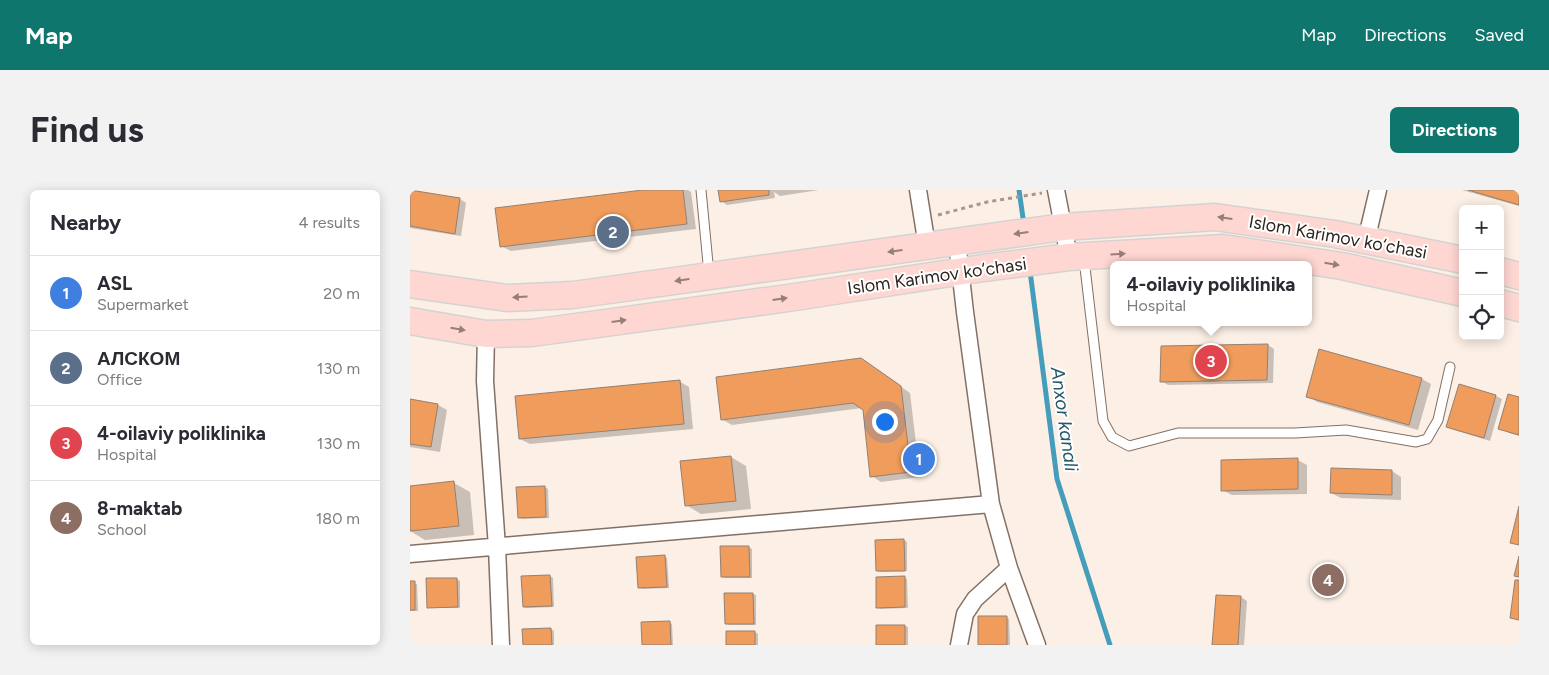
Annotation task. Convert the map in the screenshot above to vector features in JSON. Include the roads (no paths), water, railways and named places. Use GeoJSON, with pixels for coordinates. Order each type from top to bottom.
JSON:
{"type":"FeatureCollection","features":[{"type":"Feature","properties":{"kind":"main road","name":"Islom Karimov ko‘chasi"},"geometry":{"type":"LineString","coordinates":[[410,284],[507,298],[573,295],[1063,227],[1215,216],[1335,234],[1459,259]]}},
{"type":"Feature","properties":{"kind":"main road","name":"Islom Karimov ko‘chasi"},"geometry":{"type":"LineString","coordinates":[[410,321],[486,334],[542,332],[972,270],[1076,257],[1223,248],[1309,261]]}},
{"type":"Feature","properties":{"kind":"main road","name":"Islom Karimov ko‘chasi"},"geometry":{"type":"LineString","coordinates":[[1312,261],[1342,266],[1459,292]]}},
{"type":"Feature","properties":{"kind":"main road"},"geometry":{"type":"LineString","coordinates":[[1504,272],[1519,276]]}},
{"type":"Feature","properties":{"kind":"main road"},"geometry":{"type":"LineString","coordinates":[[1504,304],[1519,308]]}},
{"type":"Feature","properties":{"kind":"street"},"geometry":{"type":"LineString","coordinates":[[918,190],[927,246]]}},
{"type":"Feature","properties":{"kind":"street"},"geometry":{"type":"LineString","coordinates":[[1366,241],[1378,190]]}},
{"type":"Feature","properties":{"kind":"street"},"geometry":{"type":"LineString","coordinates":[[1051,191],[1063,227],[1076,257]]}},
{"type":"Feature","properties":{"kind":"street"},"geometry":{"type":"LineString","coordinates":[[968,240],[972,270],[964,312],[990,504],[1009,568],[1037,645]]}},
{"type":"Feature","properties":{"kind":"street"},"geometry":{"type":"LineString","coordinates":[[486,334],[485,382],[497,547],[501,645]]}},
{"type":"Feature","properties":{"kind":"street"},"geometry":{"type":"LineString","coordinates":[[410,554],[990,504]]}},
{"type":"Feature","properties":{"kind":"street"},"geometry":{"type":"LineString","coordinates":[[960,645],[965,614],[975,599],[1009,568]]}},
{"type":"Feature","properties":{"kind":"lane"},"geometry":{"type":"LineString","coordinates":[[701,190],[709,276]]}},
{"type":"Feature","properties":{"kind":"lane"},"geometry":{"type":"LineString","coordinates":[[1076,257],[1103,422],[1112,437],[1130,446],[1178,433],[1295,433],[1346,430],[1416,442],[1427,438],[1438,420],[1450,367]]}},
{"type":"Feature","properties":{"kind":"waterway","name":"Anxor kanali"},"geometry":{"type":"LineString","coordinates":[[1019,190],[1024,225]]}},
{"type":"Feature","properties":{"kind":"waterway","name":"Anxor kanali"},"geometry":{"type":"LineString","coordinates":[[1030,271],[1057,479],[1110,645]]}},
{"type":"Feature","properties":{"kind":"place","name":"АЛСКОМ"},"geometry":{"type":"Point","coordinates":[613,232]}},
{"type":"Feature","properties":{"kind":"place","name":"4-oilaviy poliklinika"},"geometry":{"type":"Point","coordinates":[1211,361]}},
{"type":"Feature","properties":{"kind":"place","name":"ASL"},"geometry":{"type":"Point","coordinates":[919,459]}},
{"type":"Feature","properties":{"kind":"place","name":"8-maktab"},"geometry":{"type":"Point","coordinates":[1328,580]}}]}
